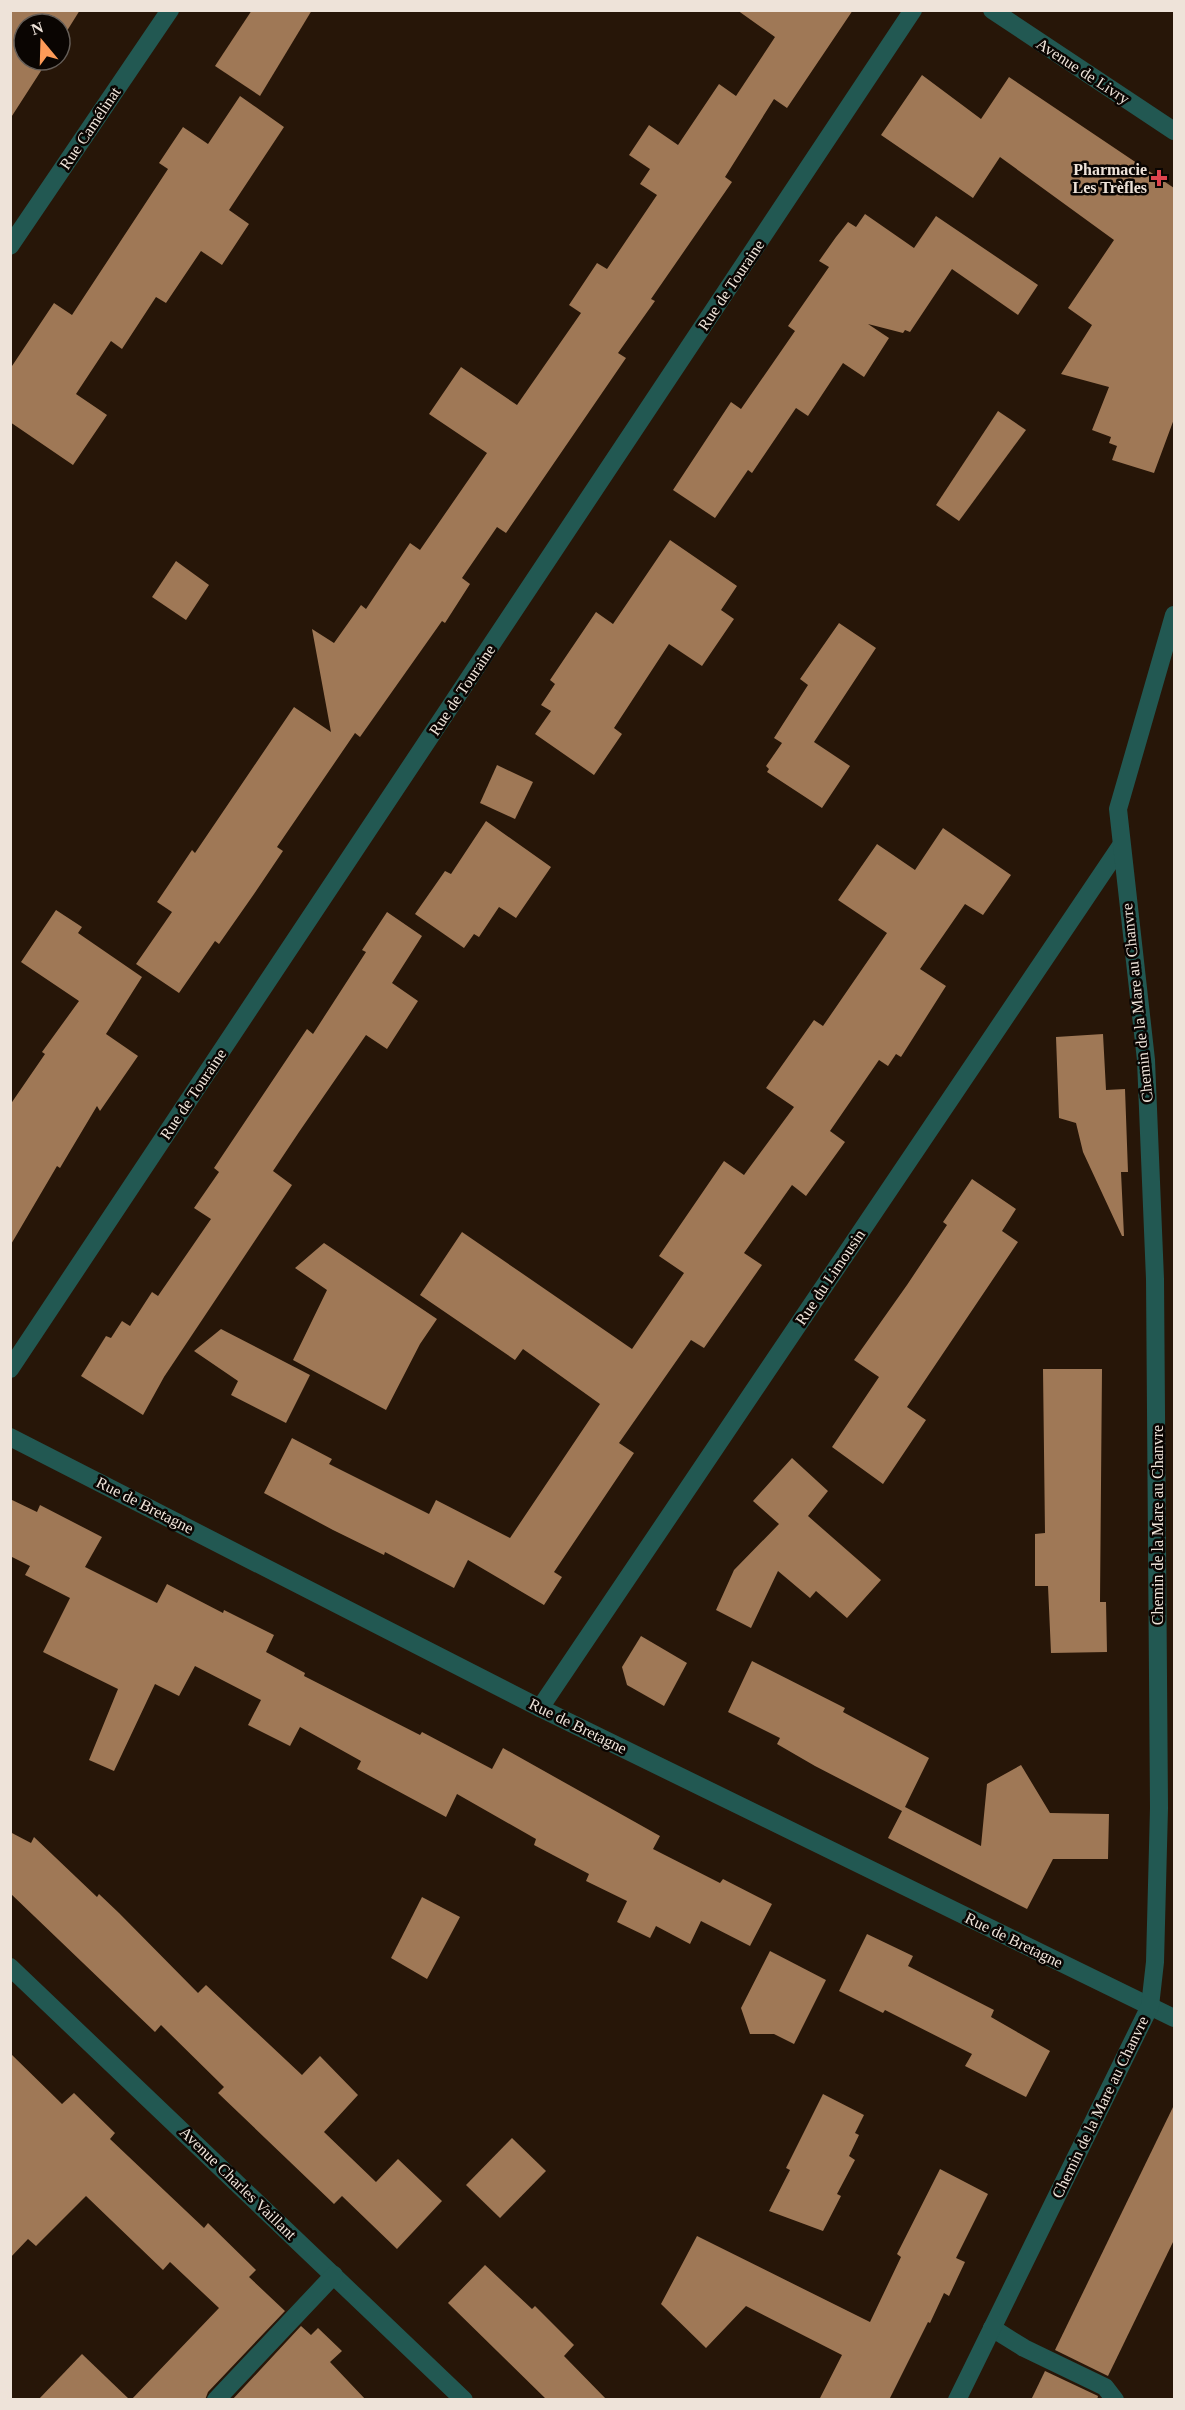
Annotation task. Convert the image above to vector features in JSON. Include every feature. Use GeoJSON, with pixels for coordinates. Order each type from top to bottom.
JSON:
{"type":"FeatureCollection","features":[{"type":"Feature","properties":{"kind":"street","name":"Rue Camélinat"},"geometry":{"type":"LineString","coordinates":[[10,246],[170,10]]}},
{"type":"Feature","properties":{"kind":"street","name":"Rue de Touraine"},"geometry":{"type":"LineString","coordinates":[[10,1369],[913,10]]}},
{"type":"Feature","properties":{"kind":"street","name":"Avenue de Livry"},"geometry":{"type":"LineString","coordinates":[[992,10],[1174,131]]}},
{"type":"Feature","properties":{"kind":"street","name":"Chemin de la Mare au Chanvre"},"geometry":{"type":"LineString","coordinates":[[957,2400],[1150,2006],[1155,1962],[1159,1808],[1155,1279],[1146,1060],[1120,847],[1118,809],[1174,615]]}},
{"type":"Feature","properties":{"kind":"street","name":"Rue du Limousin"},"geometry":{"type":"LineString","coordinates":[[540,1708],[1120,847]]}},
{"type":"Feature","properties":{"kind":"street","name":"Rue de Bretagne"},"geometry":{"type":"LineString","coordinates":[[10,1437],[540,1708],[1174,2018]]}},
{"type":"Feature","properties":{"kind":"street","name":"Avenue Charles Vaillant"},"geometry":{"type":"LineString","coordinates":[[10,1967],[464,2400]]}},
{"type":"Feature","properties":{"kind":"street"},"geometry":{"type":"LineString","coordinates":[[216,2400],[334,2275]]}},
{"type":"Feature","properties":{"kind":"street"},"geometry":{"type":"LineString","coordinates":[[992,2328],[1024,2348],[1106,2386],[1115,2400]]}},
{"type":"Feature","properties":{"kind":"building"},"geometry":{"type":"Polygon","coordinates":[[[10,10],[80,10],[72,23],[72,12],[12,12],[12,72],[40,72],[10,119],[10,10]]]}},
{"type":"Feature","properties":{"kind":"building"},"geometry":{"type":"Polygon","coordinates":[[[252,10],[312,10],[260,96],[215,66],[252,10]]]}},
{"type":"Feature","properties":{"kind":"building"},"geometry":{"type":"Polygon","coordinates":[[[737,10],[853,10],[787,108],[774,99],[725,177],[732,182],[651,299],[655,301],[618,353],[626,358],[506,533],[497,527],[462,578],[470,584],[445,623],[442,621],[360,737],[355,733],[277,847],[283,851],[254,894],[219,944],[215,941],[179,993],[136,964],[172,912],[157,902],[192,850],[195,853],[294,707],[331,732],[312,629],[334,643],[361,605],[366,609],[410,543],[420,550],[487,453],[429,414],[461,367],[517,405],[581,313],[569,305],[597,263],[607,269],[657,195],[640,184],[650,169],[629,155],[649,125],[678,145],[719,84],[736,96],[775,37],[737,10]]]}},
{"type":"Feature","properties":{"kind":"building"},"geometry":{"type":"Polygon","coordinates":[[[922,75],[981,119],[1009,77],[1174,188],[1174,419],[1154,473],[1112,460],[1117,446],[1109,443],[1111,437],[1092,430],[1109,387],[1061,374],[1092,325],[1068,308],[1114,240],[1000,157],[973,198],[881,135],[922,75]]]}},
{"type":"Feature","properties":{"kind":"building"},"geometry":{"type":"Polygon","coordinates":[[[240,96],[284,127],[229,210],[249,224],[222,265],[201,251],[166,303],[156,297],[122,349],[111,341],[76,394],[107,415],[73,465],[10,422],[10,369],[54,303],[72,315],[168,169],[159,163],[183,127],[208,144],[240,96]]]}},
{"type":"Feature","properties":{"kind":"building"},"geometry":{"type":"Polygon","coordinates":[[[865,214],[914,248],[936,216],[1038,285],[1018,315],[952,269],[910,332],[905,330],[903,333],[868,324],[889,338],[864,377],[843,363],[808,416],[796,408],[752,473],[748,470],[715,518],[673,490],[731,402],[741,409],[795,331],[788,326],[829,267],[819,261],[848,222],[856,227],[865,214]]]}},
{"type":"Feature","properties":{"kind":"building"},"geometry":{"type":"Polygon","coordinates":[[[998,411],[1026,430],[959,521],[936,505],[998,411]]]}},
{"type":"Feature","properties":{"kind":"building"},"geometry":{"type":"Polygon","coordinates":[[[670,540],[737,586],[721,610],[734,619],[702,666],[669,644],[614,728],[622,734],[594,775],[535,734],[551,711],[541,705],[555,684],[550,680],[596,612],[613,624],[670,540]]]}},
{"type":"Feature","properties":{"kind":"building"},"geometry":{"type":"Polygon","coordinates":[[[176,561],[209,585],[186,620],[152,597],[176,561]]]}},
{"type":"Feature","properties":{"kind":"building"},"geometry":{"type":"Polygon","coordinates":[[[839,623],[876,648],[814,742],[850,766],[822,808],[767,772],[769,769],[766,766],[782,743],[774,738],[808,685],[800,679],[839,623]]]}},
{"type":"Feature","properties":{"kind":"building"},"geometry":{"type":"Polygon","coordinates":[[[497,765],[533,782],[515,819],[480,803],[497,765]]]}},
{"type":"Feature","properties":{"kind":"building"},"geometry":{"type":"Polygon","coordinates":[[[486,821],[551,867],[516,918],[499,907],[479,937],[474,934],[464,948],[415,914],[445,871],[451,874],[486,821]]]}},
{"type":"Feature","properties":{"kind":"building"},"geometry":{"type":"Polygon","coordinates":[[[943,828],[1011,875],[983,915],[965,904],[920,969],[946,986],[901,1057],[896,1054],[888,1066],[879,1060],[830,1131],[845,1142],[806,1196],[792,1185],[744,1253],[762,1265],[704,1348],[691,1340],[619,1443],[634,1453],[554,1572],[562,1577],[544,1605],[468,1560],[454,1588],[385,1552],[384,1555],[333,1530],[264,1493],[292,1438],[332,1459],[329,1464],[429,1514],[436,1500],[510,1538],[600,1404],[523,1349],[515,1360],[420,1295],[462,1232],[632,1349],[684,1273],[659,1256],[724,1161],[744,1175],[794,1107],[766,1088],[814,1020],[823,1026],[887,933],[838,900],[877,844],[915,870],[943,828]]]}},
{"type":"Feature","properties":{"kind":"building"},"geometry":{"type":"Polygon","coordinates":[[[56,910],[82,927],[78,933],[142,977],[106,1034],[138,1056],[100,1111],[97,1106],[60,1168],[57,1166],[10,1246],[10,1105],[45,1054],[42,1052],[79,1001],[21,962],[56,910]]]}},
{"type":"Feature","properties":{"kind":"building"},"geometry":{"type":"Polygon","coordinates":[[[387,912],[422,936],[392,983],[418,1001],[387,1049],[366,1035],[273,1171],[292,1185],[164,1377],[143,1415],[81,1376],[106,1336],[111,1338],[122,1321],[130,1326],[152,1292],[158,1296],[211,1219],[194,1208],[219,1172],[214,1168],[307,1029],[313,1034],[366,952],[362,950],[387,912]]]}},
{"type":"Feature","properties":{"kind":"building"},"geometry":{"type":"Polygon","coordinates":[[[1103,1034],[1106,1090],[1125,1089],[1128,1172],[1121,1172],[1124,1236],[1083,1152],[1076,1123],[1059,1118],[1056,1037],[1103,1034]]]}},
{"type":"Feature","properties":{"kind":"building"},"geometry":{"type":"Polygon","coordinates":[[[972,1179],[1016,1209],[1002,1231],[1018,1242],[907,1407],[926,1420],[883,1484],[832,1447],[879,1377],[854,1360],[947,1225],[943,1222],[972,1179]]]}},
{"type":"Feature","properties":{"kind":"building"},"geometry":{"type":"Polygon","coordinates":[[[324,1243],[437,1319],[420,1344],[386,1410],[293,1360],[327,1290],[295,1268],[324,1243]]]}},
{"type":"Feature","properties":{"kind":"building"},"geometry":{"type":"Polygon","coordinates":[[[221,1329],[310,1375],[286,1423],[231,1395],[238,1381],[194,1351],[221,1329]]]}},
{"type":"Feature","properties":{"kind":"building"},"geometry":{"type":"Polygon","coordinates":[[[1043,1369],[1102,1369],[1100,1602],[1106,1602],[1107,1652],[1051,1653],[1048,1586],[1035,1586],[1035,1534],[1045,1533],[1043,1369]]]}},
{"type":"Feature","properties":{"kind":"building"},"geometry":{"type":"Polygon","coordinates":[[[792,1458],[828,1491],[808,1516],[881,1580],[847,1618],[816,1591],[810,1598],[778,1571],[751,1628],[716,1610],[734,1570],[779,1524],[753,1501],[792,1458]]]}},
{"type":"Feature","properties":{"kind":"building"},"geometry":{"type":"Polygon","coordinates":[[[10,1499],[37,1512],[40,1505],[102,1537],[85,1567],[157,1603],[167,1584],[223,1613],[224,1610],[274,1635],[266,1652],[305,1673],[304,1676],[420,1735],[422,1732],[492,1769],[503,1748],[660,1836],[653,1849],[720,1883],[723,1879],[772,1904],[750,1946],[701,1921],[690,1944],[656,1926],[650,1938],[617,1922],[627,1901],[586,1881],[589,1874],[534,1845],[536,1839],[457,1794],[446,1817],[357,1769],[361,1761],[300,1727],[290,1746],[248,1725],[261,1700],[195,1666],[179,1696],[155,1684],[114,1771],[89,1760],[118,1689],[43,1652],[70,1598],[25,1575],[30,1566],[10,1556],[10,1499]]]}},
{"type":"Feature","properties":{"kind":"building"},"geometry":{"type":"Polygon","coordinates":[[[641,1636],[687,1663],[664,1706],[627,1685],[622,1667],[641,1636]]]}},
{"type":"Feature","properties":{"kind":"building"},"geometry":{"type":"Polygon","coordinates":[[[752,1661],[845,1708],[843,1712],[929,1758],[905,1807],[981,1846],[987,1784],[1021,1765],[1050,1813],[1109,1814],[1108,1859],[1053,1859],[1027,1909],[888,1838],[902,1811],[815,1766],[777,1744],[780,1738],[728,1712],[752,1661]]]}},
{"type":"Feature","properties":{"kind":"building"},"geometry":{"type":"Polygon","coordinates":[[[10,1832],[31,1843],[34,1837],[97,1897],[99,1894],[119,1913],[198,1993],[206,1985],[302,2075],[320,2056],[358,2095],[324,2132],[376,2182],[398,2159],[442,2201],[397,2249],[342,2196],[334,2204],[218,2093],[224,2087],[161,2025],[155,2032],[10,1893],[10,1832]]]}},
{"type":"Feature","properties":{"kind":"building"},"geometry":{"type":"Polygon","coordinates":[[[422,1897],[460,1917],[427,1979],[391,1958],[422,1897]]]}},
{"type":"Feature","properties":{"kind":"building"},"geometry":{"type":"Polygon","coordinates":[[[867,1934],[913,1956],[908,1966],[994,2010],[991,2017],[1050,2051],[1026,2097],[965,2066],[972,2054],[885,2010],[883,2013],[839,1991],[867,1934]]]}},
{"type":"Feature","properties":{"kind":"building"},"geometry":{"type":"Polygon","coordinates":[[[770,1951],[826,1980],[794,2044],[774,2034],[750,2034],[741,2008],[770,1951]]]}},
{"type":"Feature","properties":{"kind":"building"},"geometry":{"type":"Polygon","coordinates":[[[10,2053],[62,2104],[74,2093],[115,2133],[110,2139],[204,2228],[208,2223],[256,2270],[249,2277],[285,2311],[208,2392],[205,2400],[131,2400],[219,2308],[170,2262],[163,2270],[86,2196],[36,2246],[28,2239],[10,2258],[10,2053]]]}},
{"type":"Feature","properties":{"kind":"building"},"geometry":{"type":"Polygon","coordinates":[[[823,2094],[864,2115],[855,2133],[859,2135],[849,2156],[855,2160],[837,2194],[841,2196],[823,2231],[769,2211],[790,2170],[786,2168],[823,2094]]]}},
{"type":"Feature","properties":{"kind":"building"},"geometry":{"type":"Polygon","coordinates":[[[1174,2105],[1174,2240],[1108,2376],[1055,2350],[1174,2105]]]}},
{"type":"Feature","properties":{"kind":"building"},"geometry":{"type":"Polygon","coordinates":[[[512,2138],[546,2171],[500,2218],[466,2185],[512,2138]]]}},
{"type":"Feature","properties":{"kind":"building"},"geometry":{"type":"Polygon","coordinates":[[[940,2169],[988,2194],[956,2258],[965,2262],[949,2296],[944,2293],[889,2400],[819,2400],[842,2355],[746,2306],[706,2348],[661,2304],[697,2236],[870,2322],[901,2257],[897,2254],[940,2169]]]}},
{"type":"Feature","properties":{"kind":"building"},"geometry":{"type":"Polygon","coordinates":[[[485,2265],[532,2309],[535,2306],[574,2345],[564,2356],[607,2400],[547,2400],[448,2303],[485,2265]]]}},
{"type":"Feature","properties":{"kind":"building"},"geometry":{"type":"Polygon","coordinates":[[[301,2326],[311,2335],[318,2328],[342,2351],[330,2362],[366,2400],[232,2400],[301,2326]]]}},
{"type":"Feature","properties":{"kind":"building"},"geometry":{"type":"Polygon","coordinates":[[[82,2354],[130,2400],[38,2400],[82,2354]]]}},
{"type":"Feature","properties":{"kind":"building"},"geometry":{"type":"Polygon","coordinates":[[[1045,2371],[1098,2396],[1097,2400],[1031,2400],[1045,2371]]]}},
{"type":"Feature","properties":{"kind":"place","name":"Pharmacie Les Trèfles"},"geometry":{"type":"Point","coordinates":[1159,178]}}]}
